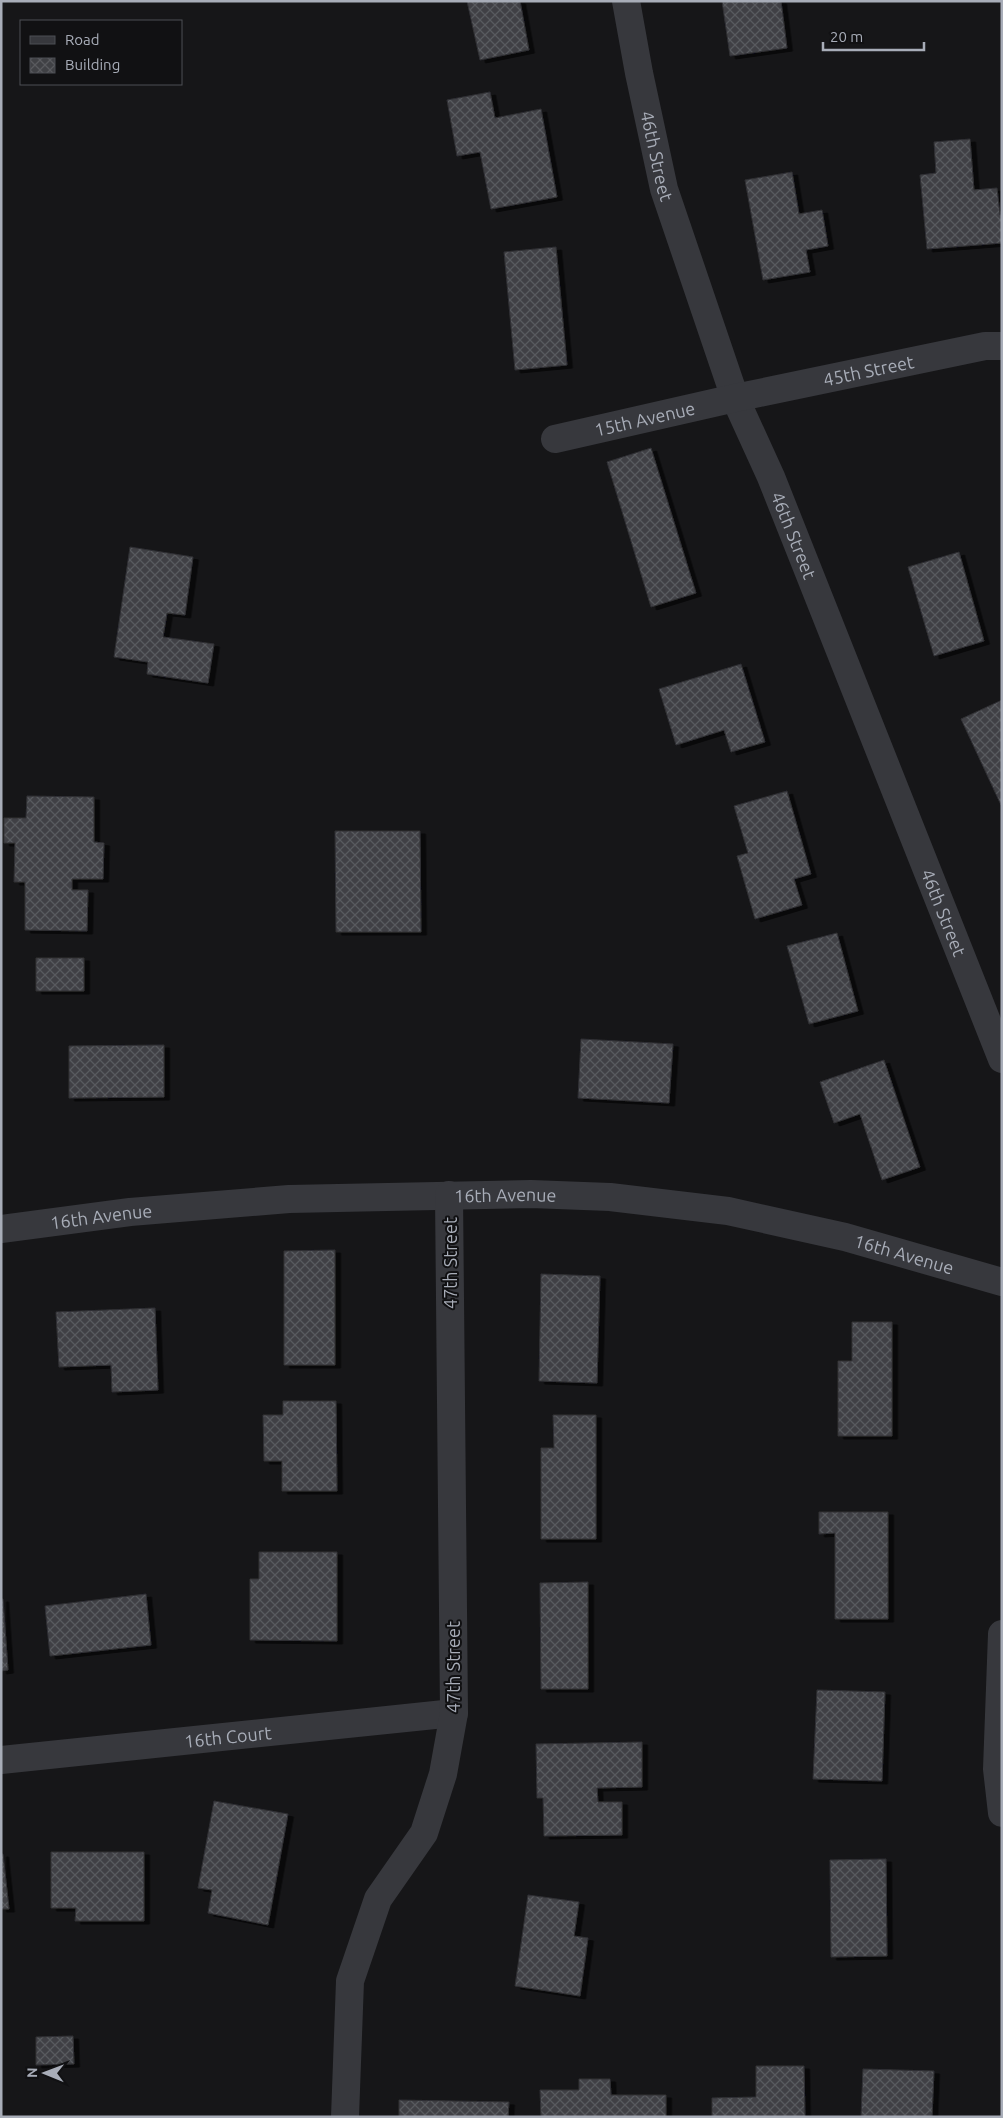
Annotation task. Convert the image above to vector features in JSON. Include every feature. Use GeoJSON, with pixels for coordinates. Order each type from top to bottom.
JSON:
{"type":"FeatureCollection","features":[{"type":"Feature","properties":{"kind":"street","name":"46th Street"},"geometry":{"type":"LineString","coordinates":[[626,1],[639,73],[664,189],[735,398],[775,486],[1002,1059]]}},
{"type":"Feature","properties":{"kind":"street","name":"45th Street"},"geometry":{"type":"LineString","coordinates":[[735,398],[985,346],[1002,346]]}},
{"type":"Feature","properties":{"kind":"street","name":"15th Avenue"},"geometry":{"type":"LineString","coordinates":[[555,439],[735,398]]}},
{"type":"Feature","properties":{"kind":"street","name":"16th Avenue"},"geometry":{"type":"LineString","coordinates":[[1,1228],[130,1212],[288,1199],[531,1194],[610,1197],[728,1211],[845,1236],[1002,1282]]}},
{"type":"Feature","properties":{"kind":"street","name":"47th Street"},"geometry":{"type":"LineString","coordinates":[[345,2117],[350,1981],[378,1899],[424,1833],[443,1774],[454,1712],[449,1195]]}},
{"type":"Feature","properties":{"kind":"street"},"geometry":{"type":"LineString","coordinates":[[1002,1634],[997,1769],[1002,1813]]}},
{"type":"Feature","properties":{"kind":"street","name":"16th Court"},"geometry":{"type":"LineString","coordinates":[[1,1760],[454,1712]]}},
{"type":"Feature","properties":{"kind":"building"},"geometry":{"type":"Polygon","coordinates":[[[467,1],[520,1],[529,50],[480,60],[467,1]]]}},
{"type":"Feature","properties":{"kind":"building"},"geometry":{"type":"Polygon","coordinates":[[[722,1],[781,1],[787,48],[730,56],[722,1]]]}},
{"type":"Feature","properties":{"kind":"building"},"geometry":{"type":"Polygon","coordinates":[[[490,92],[495,118],[541,109],[557,197],[491,209],[480,152],[457,156],[447,100],[490,92]]]}},
{"type":"Feature","properties":{"kind":"building"},"geometry":{"type":"Polygon","coordinates":[[[970,139],[974,190],[997,188],[1000,215],[1002,215],[1002,243],[927,249],[920,175],[936,173],[934,142],[970,139]]]}},
{"type":"Feature","properties":{"kind":"building"},"geometry":{"type":"Polygon","coordinates":[[[792,172],[799,214],[822,210],[828,246],[806,250],[810,272],[763,280],[745,180],[792,172]]]}},
{"type":"Feature","properties":{"kind":"building"},"geometry":{"type":"Polygon","coordinates":[[[556,247],[567,365],[515,370],[504,252],[556,247]]]}},
{"type":"Feature","properties":{"kind":"building"},"geometry":{"type":"Polygon","coordinates":[[[651,448],[696,593],[651,607],[607,462],[651,448]]]}},
{"type":"Feature","properties":{"kind":"building"},"geometry":{"type":"Polygon","coordinates":[[[130,547],[193,557],[185,615],[167,613],[163,637],[214,644],[208,683],[147,674],[148,662],[114,657],[130,547]]]}},
{"type":"Feature","properties":{"kind":"building"},"geometry":{"type":"Polygon","coordinates":[[[959,552],[984,641],[934,656],[908,567],[959,552]]]}},
{"type":"Feature","properties":{"kind":"building"},"geometry":{"type":"Polygon","coordinates":[[[741,664],[765,742],[731,752],[724,730],[676,745],[659,689],[741,664]]]}},
{"type":"Feature","properties":{"kind":"building"},"geometry":{"type":"Polygon","coordinates":[[[1002,700],[1002,804],[1001,805],[961,719],[1002,700]]]}},
{"type":"Feature","properties":{"kind":"building"},"geometry":{"type":"Polygon","coordinates":[[[787,791],[811,874],[794,879],[802,905],[755,919],[737,856],[748,853],[734,806],[787,791]]]}},
{"type":"Feature","properties":{"kind":"building"},"geometry":{"type":"Polygon","coordinates":[[[27,796],[94,797],[94,842],[104,843],[103,879],[72,879],[72,890],[88,890],[87,931],[25,930],[25,882],[14,882],[15,843],[4,843],[4,818],[26,818],[27,796]]]}},
{"type":"Feature","properties":{"kind":"building"},"geometry":{"type":"Polygon","coordinates":[[[335,831],[420,831],[421,932],[336,932],[335,831]]]}},
{"type":"Feature","properties":{"kind":"building"},"geometry":{"type":"Polygon","coordinates":[[[837,933],[858,1011],[809,1024],[787,946],[837,933]]]}},
{"type":"Feature","properties":{"kind":"building"},"geometry":{"type":"Polygon","coordinates":[[[36,958],[84,958],[84,991],[36,991],[36,958]]]}},
{"type":"Feature","properties":{"kind":"building"},"geometry":{"type":"Polygon","coordinates":[[[581,1039],[673,1044],[669,1103],[578,1098],[581,1039]]]}},
{"type":"Feature","properties":{"kind":"building"},"geometry":{"type":"Polygon","coordinates":[[[164,1045],[164,1097],[69,1098],[69,1046],[164,1045]]]}},
{"type":"Feature","properties":{"kind":"building"},"geometry":{"type":"Polygon","coordinates":[[[884,1060],[920,1167],[882,1180],[860,1114],[834,1123],[820,1082],[884,1060]]]}},
{"type":"Feature","properties":{"kind":"building"},"geometry":{"type":"Polygon","coordinates":[[[335,1250],[335,1365],[284,1365],[284,1251],[335,1250]]]}},
{"type":"Feature","properties":{"kind":"building"},"geometry":{"type":"Polygon","coordinates":[[[541,1274],[600,1276],[597,1383],[539,1381],[541,1274]]]}},
{"type":"Feature","properties":{"kind":"building"},"geometry":{"type":"Polygon","coordinates":[[[155,1308],[158,1390],[112,1392],[111,1365],[59,1367],[56,1312],[155,1308]]]}},
{"type":"Feature","properties":{"kind":"building"},"geometry":{"type":"Polygon","coordinates":[[[852,1322],[892,1322],[892,1436],[838,1436],[838,1361],[852,1361],[852,1322]]]}},
{"type":"Feature","properties":{"kind":"building"},"geometry":{"type":"Polygon","coordinates":[[[283,1401],[336,1401],[337,1491],[282,1491],[282,1461],[264,1461],[263,1415],[283,1415],[283,1401]]]}},
{"type":"Feature","properties":{"kind":"building"},"geometry":{"type":"Polygon","coordinates":[[[553,1415],[596,1415],[596,1539],[541,1539],[541,1448],[554,1448],[553,1415]]]}},
{"type":"Feature","properties":{"kind":"building"},"geometry":{"type":"Polygon","coordinates":[[[819,1512],[888,1512],[888,1619],[835,1619],[835,1533],[819,1534],[819,1512]]]}},
{"type":"Feature","properties":{"kind":"building"},"geometry":{"type":"Polygon","coordinates":[[[259,1552],[337,1552],[337,1641],[250,1640],[250,1579],[259,1579],[259,1552]]]}},
{"type":"Feature","properties":{"kind":"building"},"geometry":{"type":"Polygon","coordinates":[[[588,1582],[588,1689],[541,1689],[540,1583],[588,1582]]]}},
{"type":"Feature","properties":{"kind":"building"},"geometry":{"type":"Polygon","coordinates":[[[146,1594],[151,1645],[50,1656],[45,1606],[146,1594]]]}},
{"type":"Feature","properties":{"kind":"building"},"geometry":{"type":"Polygon","coordinates":[[[1,1599],[3,1599],[8,1670],[1,1671],[1,1599]]]}},
{"type":"Feature","properties":{"kind":"building"},"geometry":{"type":"Polygon","coordinates":[[[817,1690],[885,1692],[882,1781],[813,1779],[817,1690]]]}},
{"type":"Feature","properties":{"kind":"building"},"geometry":{"type":"Polygon","coordinates":[[[642,1742],[642,1787],[597,1788],[598,1802],[622,1802],[622,1835],[544,1836],[543,1798],[537,1798],[536,1744],[642,1742]]]}},
{"type":"Feature","properties":{"kind":"building"},"geometry":{"type":"Polygon","coordinates":[[[214,1801],[288,1814],[268,1925],[208,1913],[212,1890],[198,1888],[214,1801]]]}},
{"type":"Feature","properties":{"kind":"building"},"geometry":{"type":"Polygon","coordinates":[[[51,1852],[144,1852],[144,1921],[75,1921],[76,1908],[51,1908],[51,1852]]]}},
{"type":"Feature","properties":{"kind":"building"},"geometry":{"type":"Polygon","coordinates":[[[1,1854],[3,1854],[9,1909],[1,1909],[1,1854]]]}},
{"type":"Feature","properties":{"kind":"building"},"geometry":{"type":"Polygon","coordinates":[[[886,1859],[887,1956],[831,1957],[830,1860],[886,1859]]]}},
{"type":"Feature","properties":{"kind":"building"},"geometry":{"type":"Polygon","coordinates":[[[528,1895],[579,1902],[574,1936],[588,1938],[580,1996],[515,1986],[528,1895]]]}},
{"type":"Feature","properties":{"kind":"building"},"geometry":{"type":"Polygon","coordinates":[[[73,2036],[74,2064],[36,2065],[36,2037],[73,2036]]]}},
{"type":"Feature","properties":{"kind":"building"},"geometry":{"type":"Polygon","coordinates":[[[756,2066],[804,2066],[805,2117],[712,2117],[712,2098],[756,2097],[756,2066]]]}},
{"type":"Feature","properties":{"kind":"building"},"geometry":{"type":"Polygon","coordinates":[[[863,2069],[934,2071],[932,2117],[861,2117],[863,2069]]]}},
{"type":"Feature","properties":{"kind":"building"},"geometry":{"type":"Polygon","coordinates":[[[579,2079],[610,2079],[611,2095],[666,2095],[666,2117],[541,2117],[540,2090],[579,2090],[579,2079]]]}},
{"type":"Feature","properties":{"kind":"building"},"geometry":{"type":"Polygon","coordinates":[[[399,2100],[509,2102],[508,2117],[399,2117],[399,2100]]]}}]}
